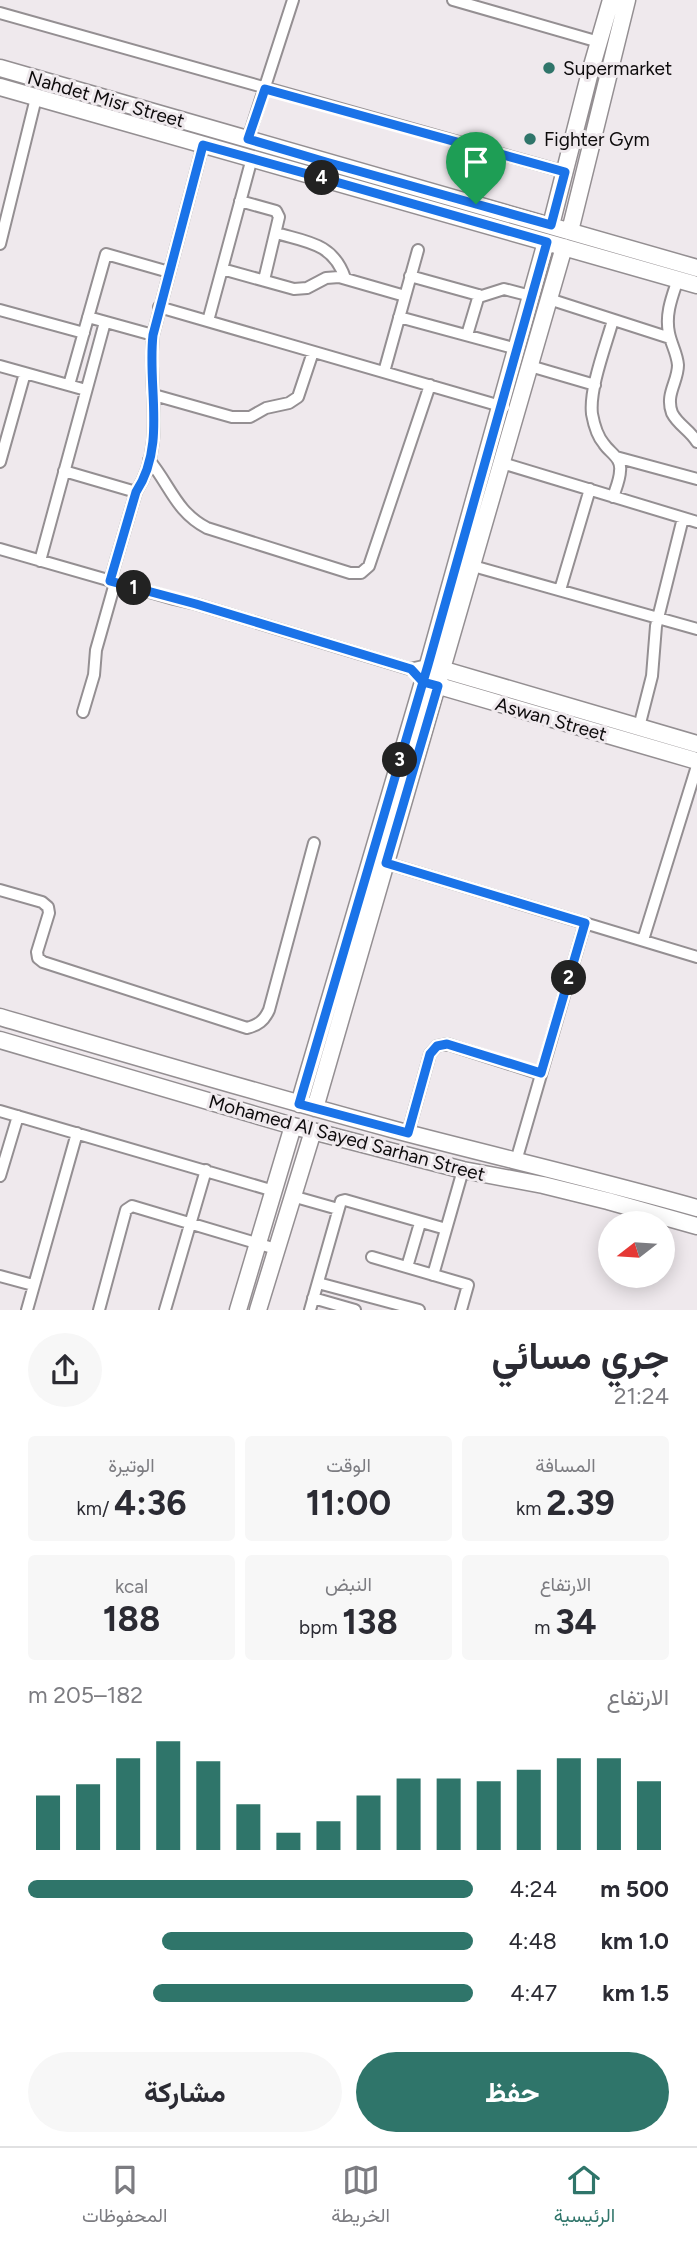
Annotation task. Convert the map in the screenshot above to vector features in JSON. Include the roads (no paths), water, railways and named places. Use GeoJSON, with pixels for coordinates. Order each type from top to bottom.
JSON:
{"type":"FeatureCollection","features":[{"type":"Feature","properties":{"kind":"street"},"geometry":{"type":"LineString","coordinates":[[248,139],[293,0]]}},
{"type":"Feature","properties":{"kind":"street"},"geometry":{"type":"LineString","coordinates":[[453,0],[606,36]]}},
{"type":"Feature","properties":{"kind":"street"},"geometry":{"type":"LineString","coordinates":[[570,231],[611,0]]}},
{"type":"Feature","properties":{"kind":"street"},"geometry":{"type":"LineString","coordinates":[[551,225],[606,36],[626,0]]}},
{"type":"Feature","properties":{"kind":"street"},"geometry":{"type":"LineString","coordinates":[[0,13],[565,172]]}},
{"type":"Feature","properties":{"kind":"street","name":"Nahdet Misr Street"},"geometry":{"type":"LineString","coordinates":[[0,68],[697,268]]}},
{"type":"Feature","properties":{"kind":"street","name":"Nahdet Misr Street"},"geometry":{"type":"LineString","coordinates":[[0,87],[697,285]]}},
{"type":"Feature","properties":{"kind":"street"},"geometry":{"type":"LineString","coordinates":[[0,244],[36,97]]}},
{"type":"Feature","properties":{"kind":"street"},"geometry":{"type":"LineString","coordinates":[[83,712],[136,492],[143,481],[149,460],[153,437],[153,335],[203,145]]}},
{"type":"Feature","properties":{"kind":"street"},"geometry":{"type":"LineString","coordinates":[[208,321],[252,158]]}},
{"type":"Feature","properties":{"kind":"street"},"geometry":{"type":"LineString","coordinates":[[322,178],[326,162]]}},
{"type":"Feature","properties":{"kind":"street"},"geometry":{"type":"LineString","coordinates":[[240,201],[276,211],[279,219],[264,280]]}},
{"type":"Feature","properties":{"kind":"street"},"geometry":{"type":"LineString","coordinates":[[276,233],[322,246],[338,263],[345,278]]}},
{"type":"Feature","properties":{"kind":"street"},"geometry":{"type":"LineString","coordinates":[[315,1108],[386,863],[501,406],[547,242]]}},
{"type":"Feature","properties":{"kind":"street"},"geometry":{"type":"LineString","coordinates":[[299,1104],[433,676],[473,566],[564,247]]}},
{"type":"Feature","properties":{"kind":"street"},"geometry":{"type":"LineString","coordinates":[[384,372],[418,250]]}},
{"type":"Feature","properties":{"kind":"street"},"geometry":{"type":"LineString","coordinates":[[69,385],[106,254],[169,272]]}},
{"type":"Feature","properties":{"kind":"street"},"geometry":{"type":"LineString","coordinates":[[222,269],[303,289],[326,278],[345,278],[405,296]]}},
{"type":"Feature","properties":{"kind":"street"},"geometry":{"type":"LineString","coordinates":[[410,276],[485,296],[504,289],[531,296]]}},
{"type":"Feature","properties":{"kind":"street"},"geometry":{"type":"LineString","coordinates":[[678,279],[667,318],[678,363],[670,391],[670,405],[678,422],[696,438]]}},
{"type":"Feature","properties":{"kind":"street"},"geometry":{"type":"LineString","coordinates":[[467,335],[479,295]]}},
{"type":"Feature","properties":{"kind":"street"},"geometry":{"type":"LineString","coordinates":[[549,299],[670,338]]}},
{"type":"Feature","properties":{"kind":"street"},"geometry":{"type":"LineString","coordinates":[[159,307],[517,410]]}},
{"type":"Feature","properties":{"kind":"street"},"geometry":{"type":"LineString","coordinates":[[0,310],[84,333]]}},
{"type":"Feature","properties":{"kind":"street"},"geometry":{"type":"LineString","coordinates":[[88,317],[153,335]]}},
{"type":"Feature","properties":{"kind":"street"},"geometry":{"type":"LineString","coordinates":[[399,317],[516,349]]}},
{"type":"Feature","properties":{"kind":"street"},"geometry":{"type":"LineString","coordinates":[[613,496],[620,463],[605,446],[594,423],[592,407],[614,320]]}},
{"type":"Feature","properties":{"kind":"street"},"geometry":{"type":"LineString","coordinates":[[40,561],[105,322]]}},
{"type":"Feature","properties":{"kind":"street"},"geometry":{"type":"LineString","coordinates":[[154,396],[232,417],[250,417],[266,408],[289,403],[298,397],[313,352]]}},
{"type":"Feature","properties":{"kind":"street"},"geometry":{"type":"LineString","coordinates":[[0,366],[86,390]]}},
{"type":"Feature","properties":{"kind":"street"},"geometry":{"type":"LineString","coordinates":[[530,366],[596,385]]}},
{"type":"Feature","properties":{"kind":"street"},"geometry":{"type":"LineString","coordinates":[[1,457],[25,373]]}},
{"type":"Feature","properties":{"kind":"street"},"geometry":{"type":"LineString","coordinates":[[149,460],[181,508],[198,523],[217,532],[350,573],[361,573],[369,566],[430,385]]}},
{"type":"Feature","properties":{"kind":"street"},"geometry":{"type":"LineString","coordinates":[[616,457],[697,479]]}},
{"type":"Feature","properties":{"kind":"street"},"geometry":{"type":"LineString","coordinates":[[502,463],[697,522]]}},
{"type":"Feature","properties":{"kind":"street"},"geometry":{"type":"LineString","coordinates":[[64,471],[136,492]]}},
{"type":"Feature","properties":{"kind":"street"},"geometry":{"type":"LineString","coordinates":[[560,590],[590,489]]}},
{"type":"Feature","properties":{"kind":"street"},"geometry":{"type":"LineString","coordinates":[[639,727],[651,682],[657,618],[683,518]]}},
{"type":"Feature","properties":{"kind":"street"},"geometry":{"type":"LineString","coordinates":[[0,549],[196,604],[433,676]]}},
{"type":"Feature","properties":{"kind":"street"},"geometry":{"type":"LineString","coordinates":[[473,566],[697,629]]}},
{"type":"Feature","properties":{"kind":"street","name":"Aswan Street"},"geometry":{"type":"LineString","coordinates":[[433,676],[697,744]]}},
{"type":"Feature","properties":{"kind":"street","name":"Aswan Street"},"geometry":{"type":"LineString","coordinates":[[433,676],[697,761]]}},
{"type":"Feature","properties":{"kind":"street"},"geometry":{"type":"LineString","coordinates":[[643,940],[697,766]]}},
{"type":"Feature","properties":{"kind":"street"},"geometry":{"type":"LineString","coordinates":[[0,890],[42,902],[48,907],[49,913],[37,952],[38,958],[43,962],[247,1028],[264,1020],[269,1010],[314,842]]}},
{"type":"Feature","properties":{"kind":"street"},"geometry":{"type":"LineString","coordinates":[[386,863],[697,957]]}},
{"type":"Feature","properties":{"kind":"street"},"geometry":{"type":"LineString","coordinates":[[516,1161],[585,923]]}},
{"type":"Feature","properties":{"kind":"street","name":"Mohamed Al Sayed Sarhan Street"},"geometry":{"type":"LineString","coordinates":[[0,1017],[299,1104],[697,1208]]}},
{"type":"Feature","properties":{"kind":"street","name":"Mohamed Al Sayed Sarhan Street"},"geometry":{"type":"LineString","coordinates":[[0,1040],[394,1153],[463,1170],[543,1185],[697,1226]]}},
{"type":"Feature","properties":{"kind":"street"},"geometry":{"type":"LineString","coordinates":[[394,1153],[402,1143],[403,1132],[430,1054],[437,1046],[447,1044],[541,1073]]}},
{"type":"Feature","properties":{"kind":"street"},"geometry":{"type":"LineString","coordinates":[[113,1074],[121,1052]]}},
{"type":"Feature","properties":{"kind":"street"},"geometry":{"type":"LineString","coordinates":[[0,1111],[274,1191]]}},
{"type":"Feature","properties":{"kind":"street"},"geometry":{"type":"LineString","coordinates":[[1,1171],[18,1116]]}},
{"type":"Feature","properties":{"kind":"street"},"geometry":{"type":"LineString","coordinates":[[238,1310],[293,1126]]}},
{"type":"Feature","properties":{"kind":"street"},"geometry":{"type":"LineString","coordinates":[[258,1310],[313,1131]]}},
{"type":"Feature","properties":{"kind":"street"},"geometry":{"type":"LineString","coordinates":[[27,1310],[77,1133]]}},
{"type":"Feature","properties":{"kind":"street"},"geometry":{"type":"LineString","coordinates":[[431,1162],[428,1151],[431,1144],[439,1141]]}},
{"type":"Feature","properties":{"kind":"street"},"geometry":{"type":"LineString","coordinates":[[165,1310],[205,1170]]}},
{"type":"Feature","properties":{"kind":"street"},"geometry":{"type":"LineString","coordinates":[[433,1275],[463,1170]]}},
{"type":"Feature","properties":{"kind":"street"},"geometry":{"type":"LineString","coordinates":[[292,1196],[338,1209]]}},
{"type":"Feature","properties":{"kind":"street"},"geometry":{"type":"LineString","coordinates":[[355,1310],[312,1304],[340,1203],[345,1200],[446,1229]]}},
{"type":"Feature","properties":{"kind":"street"},"geometry":{"type":"LineString","coordinates":[[99,1310],[125,1213],[129,1208],[135,1207],[276,1249]]}},
{"type":"Feature","properties":{"kind":"street"},"geometry":{"type":"LineString","coordinates":[[407,1267],[420,1223]]}},
{"type":"Feature","properties":{"kind":"street"},"geometry":{"type":"LineString","coordinates":[[372,1257],[468,1285],[461,1310]]}},
{"type":"Feature","properties":{"kind":"street"},"geometry":{"type":"LineString","coordinates":[[0,1276],[33,1285]]}},
{"type":"Feature","properties":{"kind":"street"},"geometry":{"type":"LineString","coordinates":[[317,1283],[419,1310]]}},
{"type":"Feature","properties":{"kind":"place","name":"Supermarket"},"geometry":{"type":"Point","coordinates":[549,68]}},
{"type":"Feature","properties":{"kind":"place","name":"Fighter Gym"},"geometry":{"type":"Point","coordinates":[530,139]}}]}
